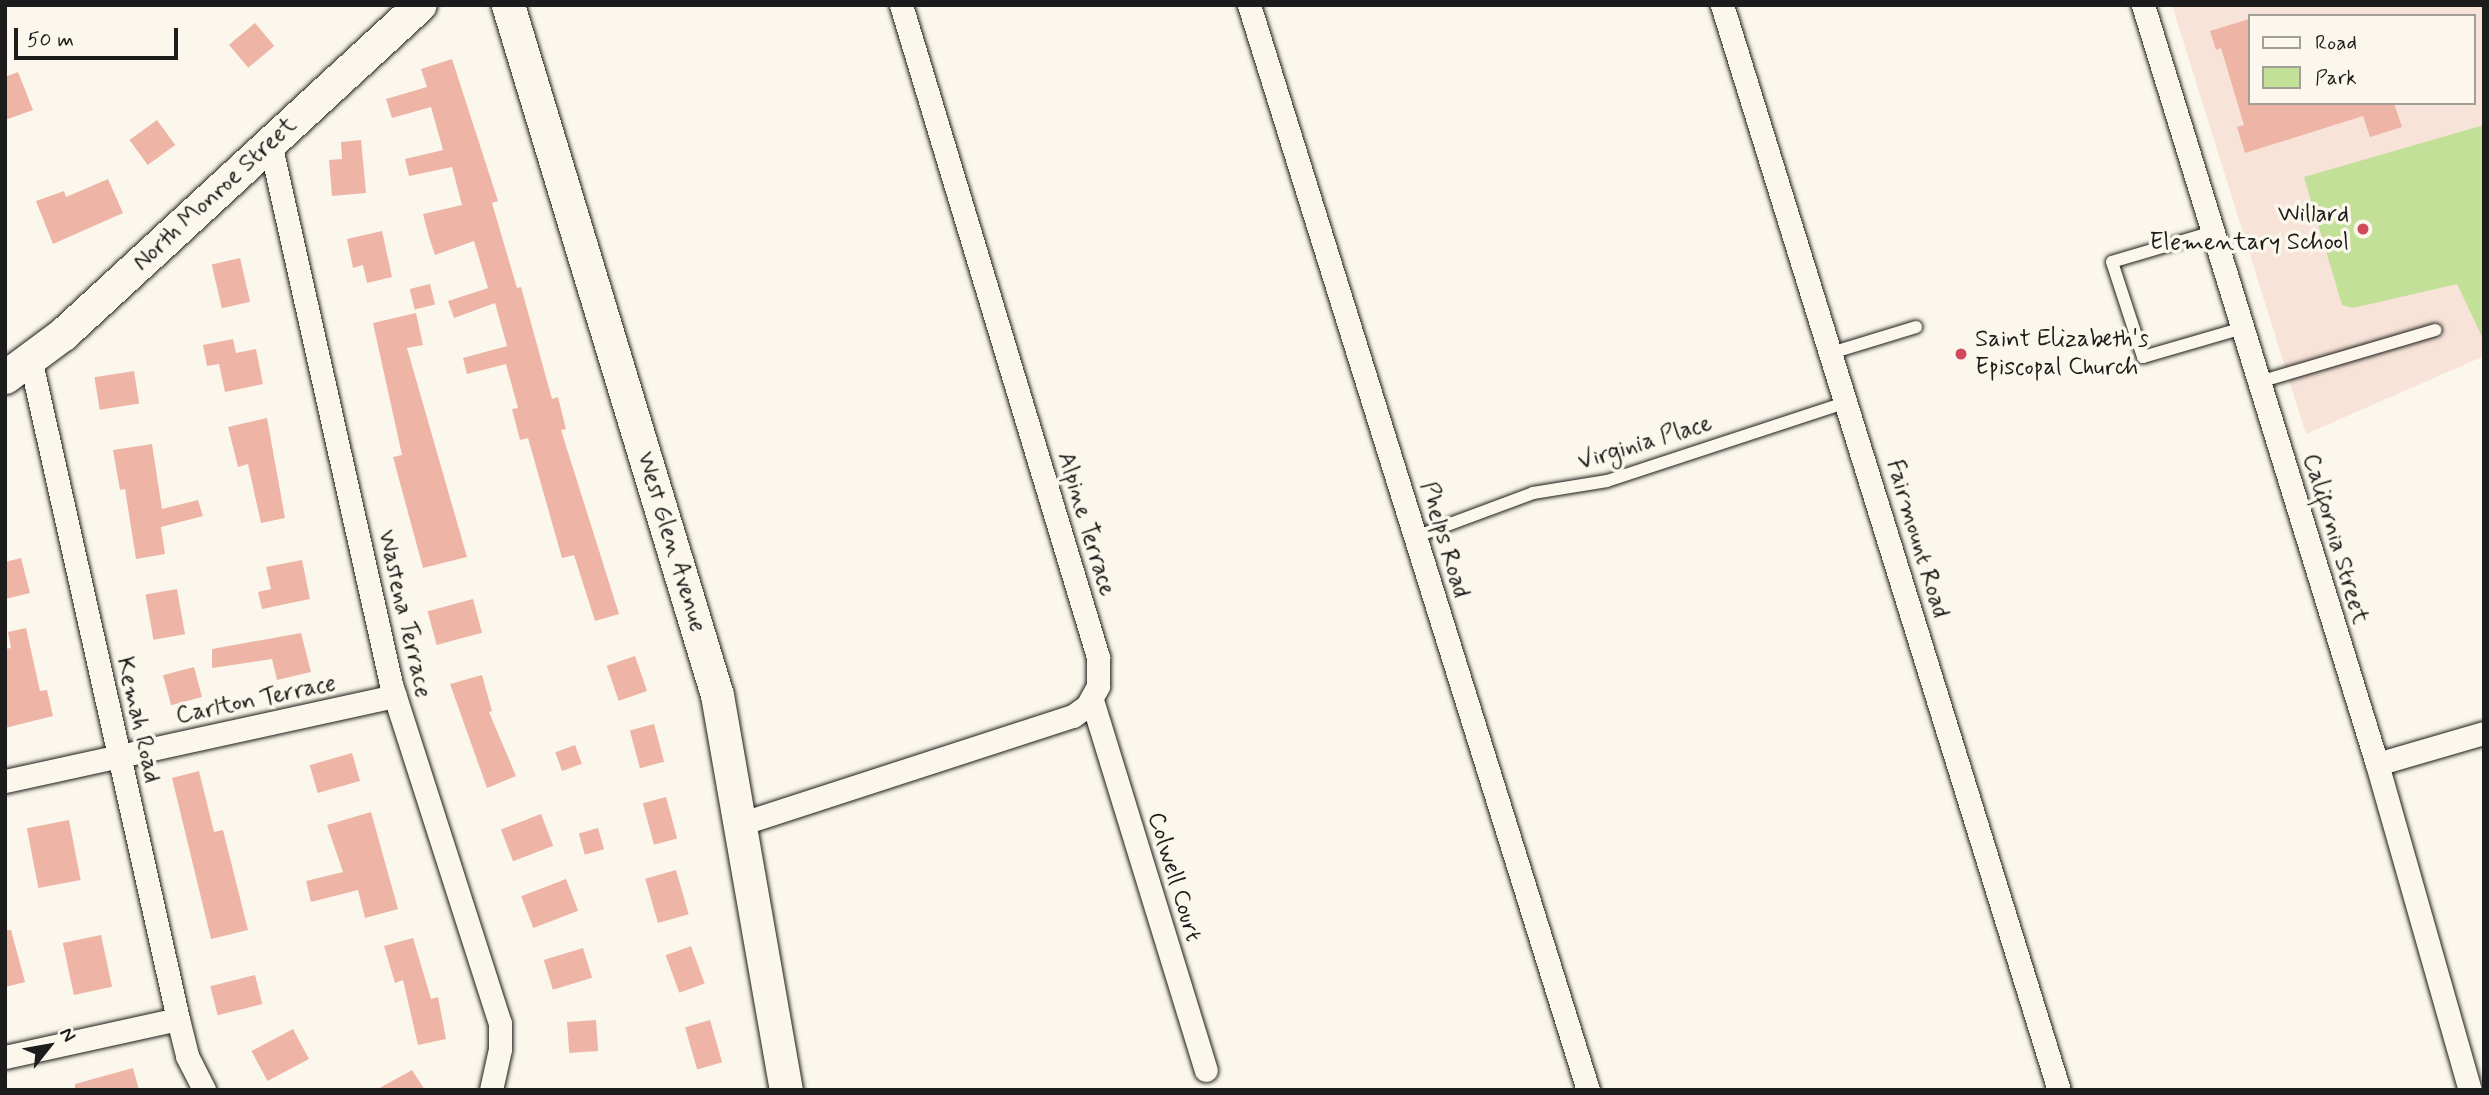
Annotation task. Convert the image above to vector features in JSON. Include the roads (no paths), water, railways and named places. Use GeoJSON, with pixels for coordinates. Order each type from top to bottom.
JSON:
{"type":"FeatureCollection","features":[{"type":"Feature","properties":{"kind":"street","name":"North Monroe Street"},"geometry":{"type":"LineString","coordinates":[[18,368],[63,334],[420,5]]}},
{"type":"Feature","properties":{"kind":"street","name":"West Glen Avenue"},"geometry":{"type":"LineString","coordinates":[[508,5],[717,695],[786,1090]]}},
{"type":"Feature","properties":{"kind":"street","name":"Alpine Terrace"},"geometry":{"type":"LineString","coordinates":[[901,5],[1098,657],[1098,686],[1092,700]]}},
{"type":"Feature","properties":{"kind":"street","name":"Phelps Road"},"geometry":{"type":"LineString","coordinates":[[1249,5],[1588,1090]]}},
{"type":"Feature","properties":{"kind":"street","name":"Fairmount Road"},"geometry":{"type":"LineString","coordinates":[[1722,5],[2059,1090]]}},
{"type":"Feature","properties":{"kind":"street","name":"California Street"},"geometry":{"type":"LineString","coordinates":[[2143,5],[2377,764],[2470,1090]]}},
{"type":"Feature","properties":{"kind":"street","name":"Wastena Terrace"},"geometry":{"type":"LineString","coordinates":[[270,143],[395,696],[500,1023],[500,1049],[491,1090]]}},
{"type":"Feature","properties":{"kind":"street","name":"Kemah Road"},"geometry":{"type":"LineString","coordinates":[[18,368],[119,756],[187,1056],[204,1090]]}},
{"type":"Feature","properties":{"kind":"street","name":"Carlton Terrace"},"geometry":{"type":"LineString","coordinates":[[5,781],[395,696]]}},
{"type":"Feature","properties":{"kind":"street"},"geometry":{"type":"LineString","coordinates":[[740,824],[1073,716],[1092,700]]}},
{"type":"Feature","properties":{"kind":"street","name":"Colwell Court"},"geometry":{"type":"LineString","coordinates":[[1092,700],[1206,1070]]}},
{"type":"Feature","properties":{"kind":"street"},"geometry":{"type":"LineString","coordinates":[[2377,764],[2484,733]]}},
{"type":"Feature","properties":{"kind":"street"},"geometry":{"type":"LineString","coordinates":[[5,1057],[178,1019]]}},
{"type":"Feature","properties":{"kind":"lane"},"geometry":{"type":"LineString","coordinates":[[2213,232],[2112,262],[2143,357],[2243,328]]}},
{"type":"Feature","properties":{"kind":"lane"},"geometry":{"type":"LineString","coordinates":[[1831,353],[1916,327]]}},
{"type":"Feature","properties":{"kind":"lane"},"geometry":{"type":"LineString","coordinates":[[2259,382],[2436,330]]}},
{"type":"Feature","properties":{"kind":"lane","name":"Virginia Place"},"geometry":{"type":"LineString","coordinates":[[1415,537],[1533,493],[1607,481],[1847,402]]}},
{"type":"Feature","properties":{"kind":"place","name":"Willard Elementary School"},"geometry":{"type":"Point","coordinates":[2363,229]}},
{"type":"Feature","properties":{"kind":"place","name":"Saint Elizabeth's Episcopal Church"},"geometry":{"type":"Point","coordinates":[1961,354]}}]}
